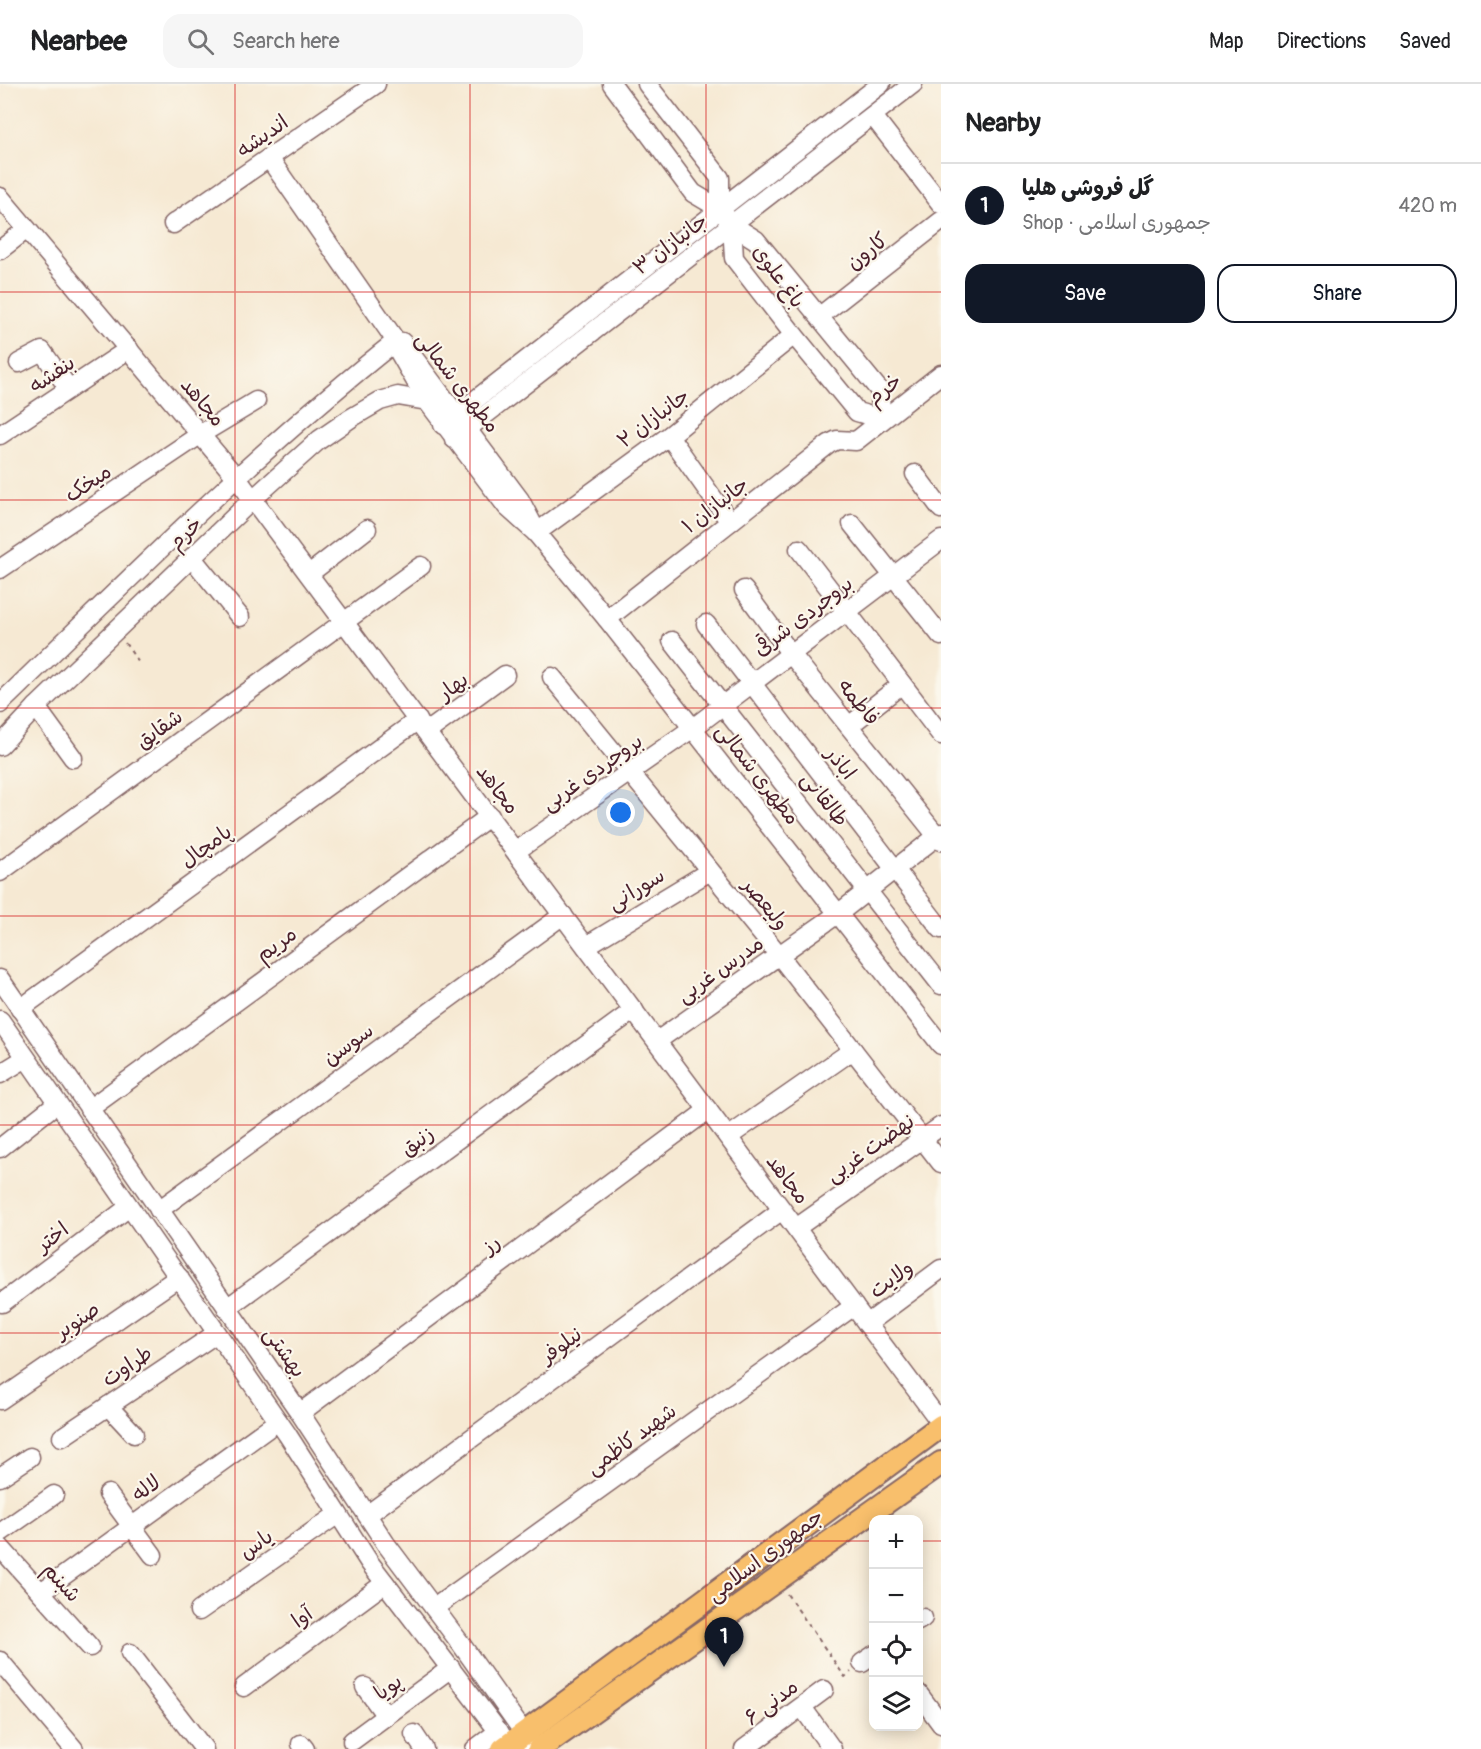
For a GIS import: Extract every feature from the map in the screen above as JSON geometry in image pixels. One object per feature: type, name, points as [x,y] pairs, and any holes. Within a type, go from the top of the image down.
[{"type":"main road","name":"جمهوری اسلامی","points":[[517,1744],[569,1700],[941,1425]]},
{"type":"main road","name":"جمهوری اسلامی","points":[[517,1744],[580,1720],[941,1463]]},
{"type":"main road","points":[[844,1496],[861,1521]]},
{"type":"main road","points":[[569,1700],[569,1713],[580,1720]]},
{"type":"street","name":"اندیشه","points":[[173,224],[376,84]]},
{"type":"street","points":[[612,84],[693,193],[720,209],[732,225]]},
{"type":"street","points":[[647,84],[720,178],[720,209]]},
{"type":"street","name":"جانبازان ۳","points":[[455,426],[513,381],[720,209],[881,84]]},
{"type":"street","name":"جانبازان ۳","points":[[513,381],[732,225],[913,84]]},
{"type":"street","points":[[873,116],[941,204]]},
{"type":"street","points":[[269,158],[396,340]]},
{"type":"street","name":"مجاهد","points":[[0,197],[201,434],[253,499],[941,1425]]},
{"type":"street","name":"کارون","points":[[820,316],[941,221]]},
{"type":"street","name":"باغ علوی","points":[[732,225],[756,240],[880,391],[881,419],[857,412],[734,258],[732,225]]},
{"type":"street","points":[[0,250],[27,229]]},
{"type":"street","name":"جانبازان ۲","points":[[537,533],[669,436],[794,335]]},
{"type":"street","name":"مطهری شمالی","points":[[455,426],[402,342],[396,340],[396,347],[427,401],[455,426],[520,500],[537,533],[941,1045]]},
{"type":"street","name":"خرم","points":[[0,704],[236,477],[329,394],[396,340]]},
{"type":"street","name":"بنفشه","points":[[0,435],[129,349]]},
{"type":"street","points":[[19,363],[42,351],[69,389]]},
{"type":"street","name":"خرم","points":[[856,441],[881,419],[941,374]]},
{"type":"street","name":"خرم","points":[[0,746],[36,707],[116,630],[253,499],[320,440],[380,401],[398,396],[427,401]]},
{"type":"street","name":"میخک","points":[[0,569],[201,434],[256,401]]},
{"type":"street","points":[[669,436],[730,522]]},
{"type":"street","name":"جانبازان ۱","points":[[607,619],[829,444],[837,440],[856,441]]},
{"type":"street","points":[[915,474],[941,508]]},
{"type":"street","points":[[852,524],[941,636]]},
{"type":"street","points":[[309,574],[367,529]]},
{"type":"street","name":"بروجردی شرقی","points":[[693,728],[941,540]]},
{"type":"street","points":[[799,549],[941,735]]},
{"type":"street","points":[[192,558],[240,617]]},
{"type":"street","name":"شقایق","points":[[0,872],[421,566]]},
{"type":"street","name":"فاطمه","points":[[744,590],[791,654],[940,837]]},
{"type":"street","name":"اباذر","points":[[706,624],[941,929]]},
{"type":"street","name":"طالقانی","points":[[672,641],[941,985]]},
{"type":"street","name":"بهار","points":[[423,726],[505,675]]},
{"type":"street","name":"ولیعصر","points":[[552,677],[779,955],[941,1163]]},
{"type":"street","points":[[849,726],[902,684]]},
{"type":"street","points":[[36,707],[73,758]]},
{"type":"street","name":"پامچال","points":[[20,1009],[423,726]]},
{"type":"street","name":"بروجردی غربی","points":[[516,851],[693,728]]},
{"type":"street","name":"مریم","points":[[89,1109],[490,816]]},
{"type":"street","name":"مدرس غربی","points":[[657,1041],[940,837]]},
{"type":"street","name":"سورانی","points":[[586,946],[710,871]]},
{"type":"street","name":"سوسن","points":[[159,1210],[563,915]]},
{"type":"street","name":"بهشتی","points":[[0,979],[300,1413],[367,1515],[482,1673],[517,1744]]},
{"type":"street","name":"زنبق","points":[[227,1308],[634,1010]]},
{"type":"street","points":[[0,1020],[278,1421],[386,1583],[463,1684],[517,1744]]},
{"type":"street","points":[[728,1137],[853,1050]]},
{"type":"street","points":[[0,1074],[26,1058]]},
{"type":"street","points":[[0,1148],[57,1103]]},
{"type":"street","name":"رز","points":[[300,1413],[708,1110]]},
{"type":"street","name":"نهضت غربی","points":[[796,1228],[941,1126]]},
{"type":"street","name":"اختر","points":[[2,1303],[129,1207]]},
{"type":"street","name":"نیلوفر","points":[[367,1515],[782,1210]]},
{"type":"street","name":"ولایت","points":[[867,1324],[941,1269]]},
{"type":"street","name":"صنوبر","points":[[0,1400],[179,1278]]},
{"type":"street","name":"شهید کاظمی","points":[[434,1608],[854,1306]]},
{"type":"street","name":"طراوت","points":[[62,1437],[217,1333]]},
{"type":"street","points":[[108,1406],[134,1434]]},
{"type":"street","name":"لاله","points":[[41,1592],[278,1421]]},
{"type":"street","points":[[0,1477],[30,1457]]},
{"type":"street","points":[[108,1494],[153,1555]]},
{"type":"street","points":[[0,1533],[54,1495]]},
{"type":"street","name":"یاس","points":[[199,1611],[338,1514]]},
{"type":"street","name":"شبنم","points":[[0,1547],[90,1647]]},
{"type":"street","name":"آوا","points":[[244,1686],[386,1583]]},
{"type":"street","points":[[130,1653],[204,1749]]},
{"type":"street","points":[[0,1660],[74,1749]]},
{"type":"street","name":"پویا","points":[[352,1741],[451,1668]]},
{"type":"street","points":[[463,1684],[475,1682],[482,1673]]},
{"type":"street","points":[[364,1687],[386,1716]]},
{"type":"street","name":"مدنی ۶","points":[[744,1749],[824,1690]]},
{"type":"street","points":[[923,1700],[941,1725]]},
{"type":"street","points":[[802,1707],[832,1749]]},
{"type":"street","points":[[475,1749],[517,1744]]},
{"type":"path","points":[[116,630],[139,663]]},
{"type":"path","points":[[778,1581],[845,1677],[868,1659]]},
{"type":"place","name":"گل فروشی هلیا","points":[[724,1667]]}]
